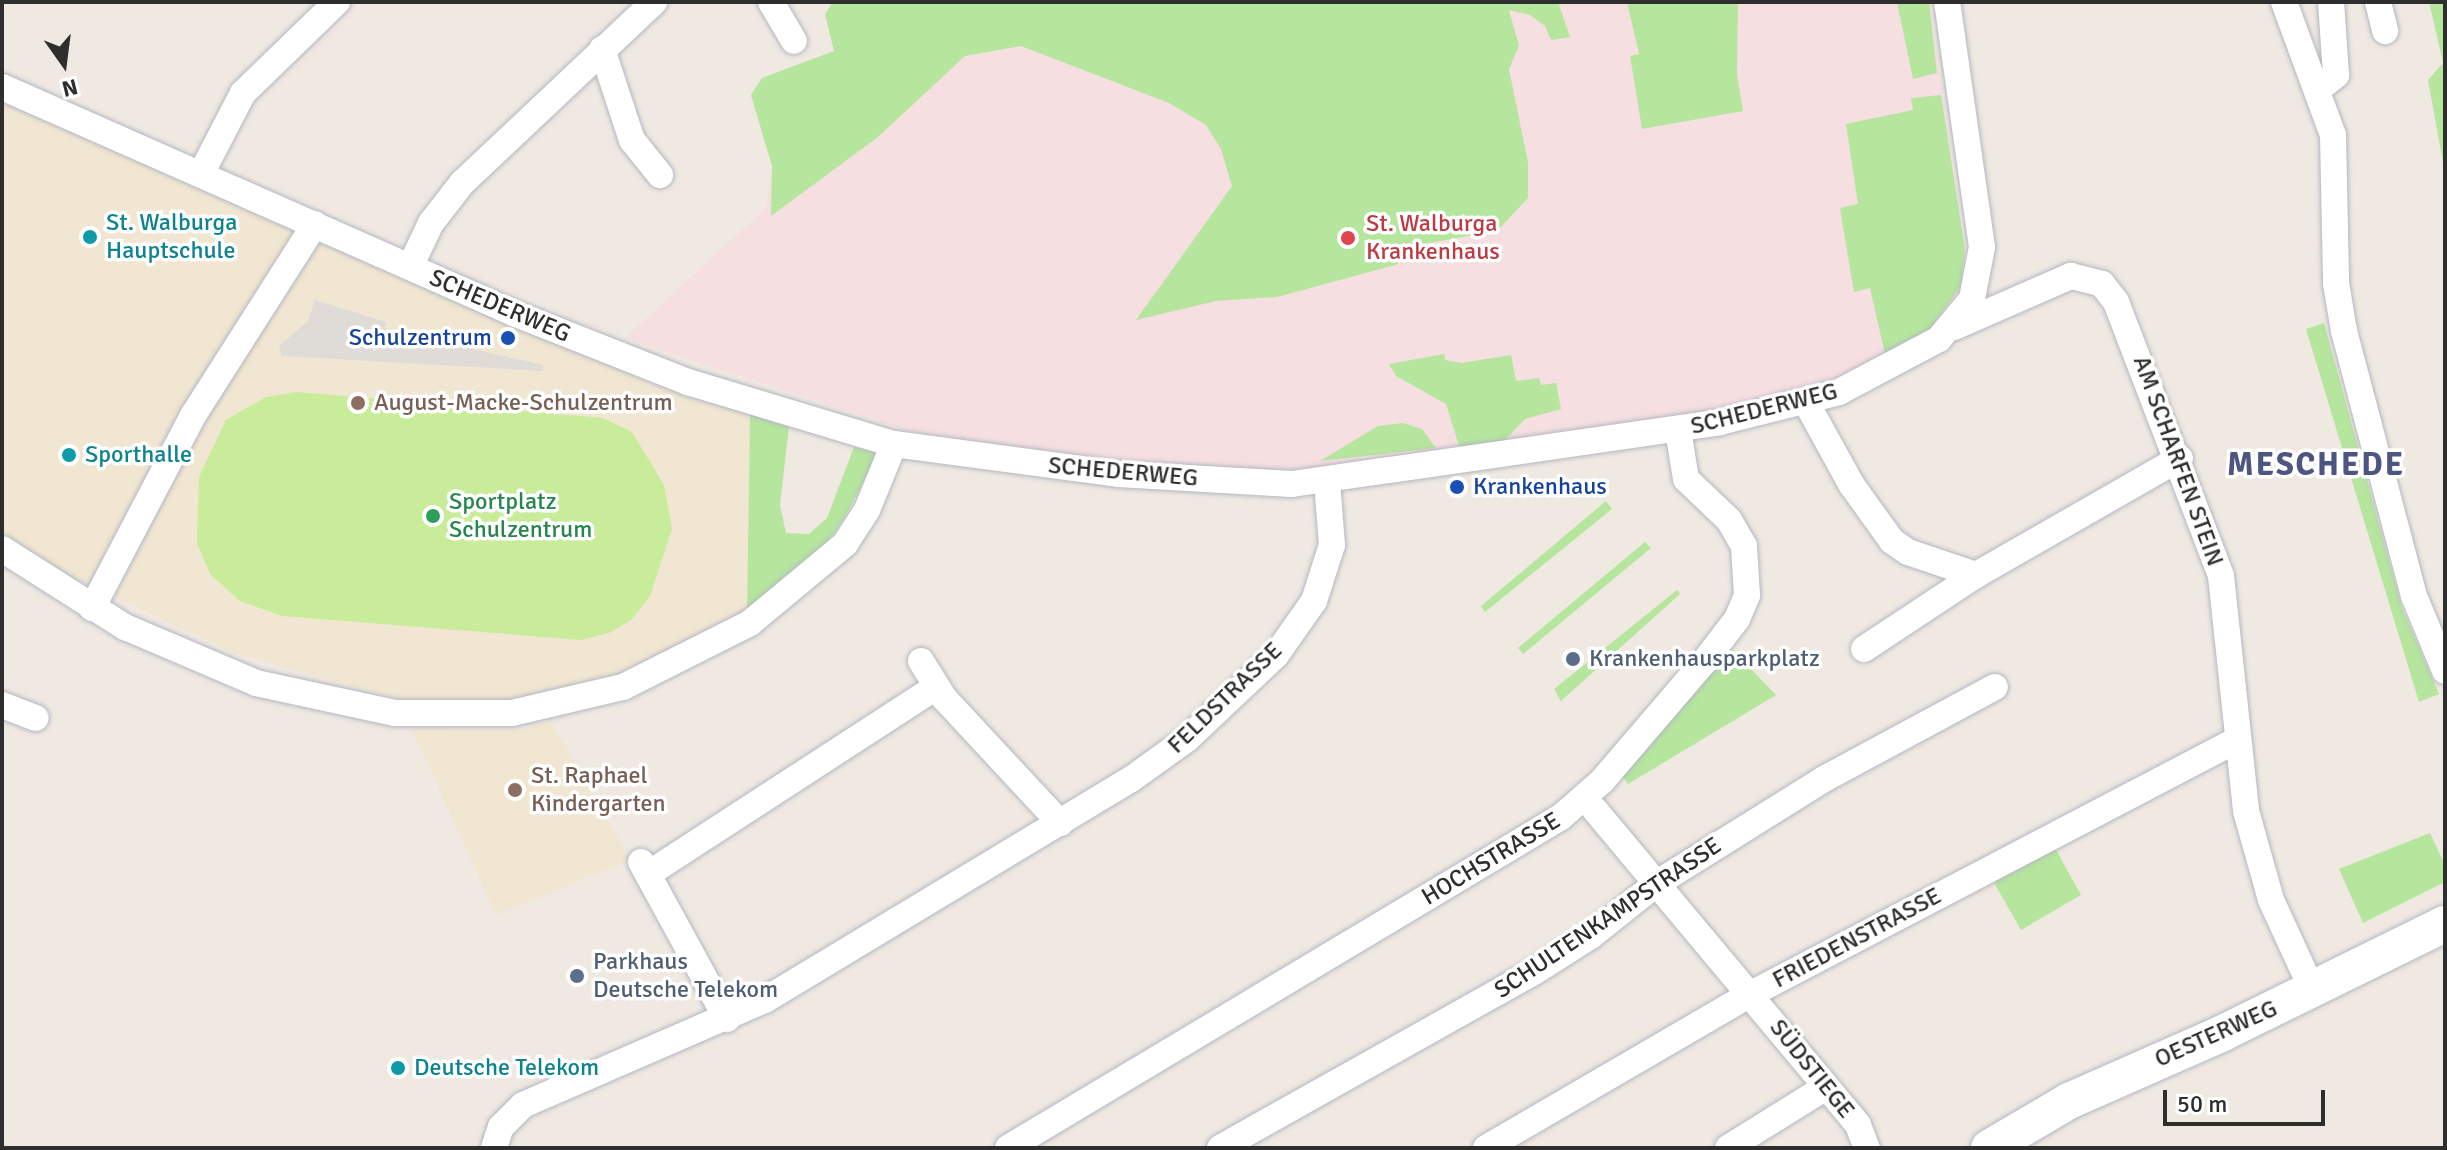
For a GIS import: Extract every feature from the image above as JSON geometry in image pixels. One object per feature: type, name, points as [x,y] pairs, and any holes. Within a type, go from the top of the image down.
[{"type":"main road","name":"OESTERWEG","points":[[1989,1148],[2069,1101],[2445,924]]},
{"type":"street","points":[[201,174],[243,93],[337,2]]},
{"type":"street","points":[[410,267],[431,223],[462,183],[654,2]]},
{"type":"street","points":[[771,2],[794,41]]},
{"type":"street","name":"SCHEDERWEG","points":[[2,87],[410,267],[675,378],[894,444],[1118,474],[1268,484],[1327,481],[1678,430],[1806,402],[1876,377],[1951,329],[1975,291],[1982,247],[1947,2]]},
{"type":"street","points":[[2320,88],[2336,75],[2331,2]]},
{"type":"street","points":[[2378,2],[2385,31]]},
{"type":"street","points":[[2291,8],[2320,88],[2333,135],[2338,188],[2339,310],[2414,596],[2445,671]]},
{"type":"street","points":[[602,49],[632,140],[660,175]]},
{"type":"street","points":[[92,608],[186,427],[315,224]]},
{"type":"street","name":"AM SCHARFEN STEIN","points":[[1951,329],[2046,284],[2071,276],[2102,284],[2125,318],[2180,458],[2221,576],[2235,741],[2257,857],[2312,989]]},
{"type":"street","points":[[1806,402],[1851,484],[1892,541],[1908,552],[1976,575]]},
{"type":"street","name":"HOCHSTRASSE","points":[[1008,1148],[1561,817],[1602,781],[1704,662],[1737,619],[1747,595],[1749,570],[1740,537],[1686,479],[1678,430]]},
{"type":"street","points":[[2,549],[92,608],[224,672],[330,703],[395,713],[472,716],[554,706],[668,668],[750,623],[791,594],[858,527],[894,444]]},
{"type":"street","points":[[1864,649],[1976,575],[2180,458]]},
{"type":"street","name":"FELDSTRASSE","points":[[494,1148],[501,1127],[523,1105],[727,1019],[1060,823],[1187,739],[1276,655],[1314,601],[1329,562],[1327,481]]},
{"type":"street","points":[[921,661],[936,687],[1060,823]]},
{"type":"street","points":[[727,1019],[644,868],[936,687]]},
{"type":"street","name":"SCHULTENKAMPSTRASSE","points":[[1220,1148],[1534,972],[1656,884],[1824,779],[1995,687]]},
{"type":"street","points":[[2,705],[36,718]]},
{"type":"street","name":"FRIEDENSTRASSE","points":[[1486,1148],[1751,994],[2235,741]]},
{"type":"street","name":"SÜDSTIEGE","points":[[1595,810],[1863,1132],[1867,1148]]},
{"type":"street","points":[[1728,1148],[1826,1087]]},
{"type":"shaded area","name":"St. Walburga Krankenhaus","points":[[833,2],[1929,2],[1965,250],[1961,286],[1951,302],[1887,363],[1804,391],[1704,412],[1505,440],[1425,456],[1316,469],[1189,468],[915,433],[625,338],[766,208],[772,166],[751,95],[762,78],[834,51],[825,14]]},
{"type":"shaded area","name":"August-Macke-Schulzentrum","points":[[2,100],[496,318],[676,392],[750,414],[747,614],[652,665],[554,696],[477,704],[395,698],[232,652],[45,564],[19,546],[2,529]]},
{"type":"shaded area","points":[[315,300],[386,322],[385,329],[543,365],[543,371],[282,356],[279,346],[308,321]]},
{"type":"shaded area","name":"St. Raphael Kindergarten","points":[[550,721],[631,860],[496,915],[412,729],[522,730]]},
{"type":"green space","points":[[833,2],[1558,2],[1570,37],[1551,40],[1545,26],[1530,15],[1509,10],[1519,46],[1509,69],[1528,163],[1528,198],[1497,231],[1429,243],[1395,265],[1277,297],[1216,301],[1136,320],[1232,186],[1221,149],[1206,125],[1169,103],[1021,46],[965,56],[878,137],[771,216],[772,166],[751,95],[762,78],[834,51],[825,14]]},
{"type":"green space","points":[[1627,2],[1738,2],[1737,75],[1743,111],[1642,129],[1630,56],[1639,54]]},
{"type":"green space","points":[[1897,2],[1929,2],[1937,73],[1913,79]]},
{"type":"green space","points":[[2429,2],[2445,2],[2445,174],[2428,80],[2443,63]]},
{"type":"green space","points":[[1941,95],[1965,250],[1961,286],[1926,334],[1887,363],[1870,288],[1854,292],[1840,208],[1858,204],[1846,124],[1913,110],[1911,98]]},
{"type":"green space","points":[[2324,323],[2402,608],[2439,694],[2419,702],[2306,329]]},
{"type":"green space","points":[[1444,354],[1445,360],[1462,363],[1511,355],[1516,381],[1539,378],[1541,385],[1556,383],[1561,409],[1525,419],[1505,440],[1460,449],[1446,404],[1396,376],[1389,364]]},
{"type":"green space","name":"Sportplatz Schulzentrum","points":[[296,392],[603,418],[632,432],[664,485],[672,529],[650,596],[631,620],[609,633],[581,640],[282,616],[240,601],[210,574],[197,543],[199,477],[226,420],[266,397]]},
{"type":"green space","points":[[750,414],[789,427],[780,505],[786,533],[809,534],[827,518],[854,447],[879,453],[842,522],[815,558],[747,614]]},
{"type":"green space","points":[[1403,423],[1422,429],[1436,448],[1320,461],[1378,426]]},
{"type":"green space","points":[[1606,501],[1612,509],[1485,612],[1481,606]]},
{"type":"green space","points":[[1645,542],[1651,548],[1523,654],[1518,648]]},
{"type":"green space","points":[[1677,590],[1680,594],[1561,701],[1554,689]]},
{"type":"green space","points":[[1728,645],[1776,695],[1628,784],[1618,770]]},
{"type":"green space","points":[[2430,833],[2445,865],[2445,882],[2363,923],[2339,869]]},
{"type":"green space","points":[[2055,848],[2081,895],[2021,930],[1993,881]]},
{"type":"place","name":"St. Walburga Hauptschule","points":[[90,237]]},
{"type":"place","name":"St. Walburga Krankenhaus","points":[[1348,238]]},
{"type":"place","name":"Schulzentrum","points":[[508,338]]},
{"type":"place","name":"August-Macke-Schulzentrum","points":[[358,403]]},
{"type":"place","name":"Sporthalle","points":[[69,455]]},
{"type":"place","name":"Krankenhaus","points":[[1457,487]]},
{"type":"place","name":"Sportplatz Schulzentrum","points":[[433,516]]},
{"type":"place","name":"Krankenhausparkplatz","points":[[1573,659]]},
{"type":"place","name":"St. Raphael Kindergarten","points":[[515,790]]},
{"type":"place","name":"Parkhaus Deutsche Telekom","points":[[577,976]]},
{"type":"place","name":"Deutsche Telekom","points":[[398,1068]]},
{"type":"district","name":"MESCHEDE","points":[[2316,465]]}]
